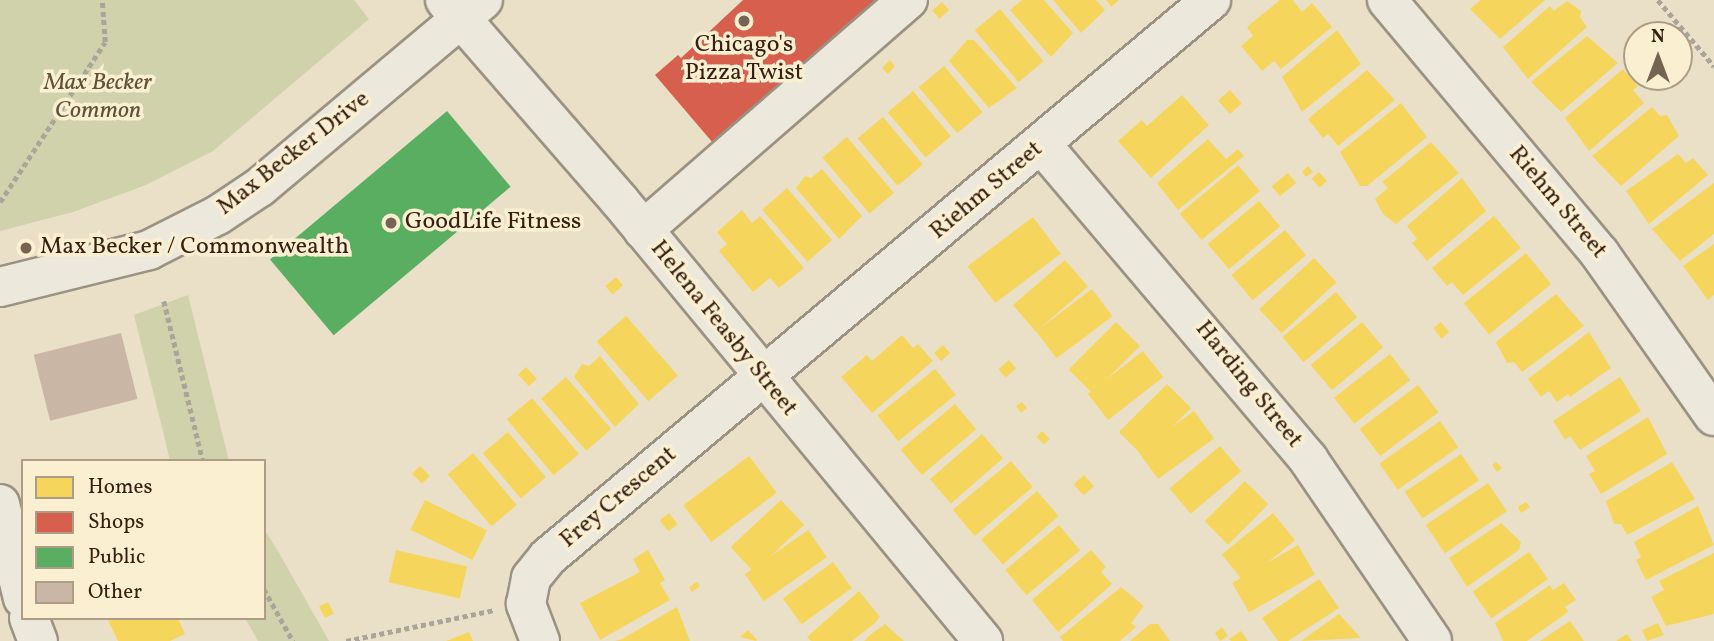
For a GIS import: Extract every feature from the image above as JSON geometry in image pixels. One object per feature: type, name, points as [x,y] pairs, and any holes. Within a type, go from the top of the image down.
[{"type":"street","points":[[643,230],[908,0]]},
{"type":"street","name":"Riehm Street","points":[[761,378],[1042,145],[1211,0]]},
{"type":"street","name":"Riehm Street","points":[[1387,0],[1600,254],[1714,416]]},
{"type":"street","name":"Helena Feasby Street","points":[[463,7],[761,378],[983,641]]},
{"type":"street","name":"Max Becker Drive","points":[[0,287],[149,250],[218,215],[260,187],[463,7]]},
{"type":"street","name":"Harding Street","points":[[1042,145],[1308,459],[1432,641]]},
{"type":"street","name":"Frey Crescent","points":[[526,604],[531,578],[548,557],[761,378]]},
{"type":"street","points":[[0,505],[21,596]]},
{"type":"street","points":[[526,604],[540,641]]},
{"type":"path","points":[[0,202],[105,42],[102,0]]},
{"type":"path","points":[[1658,0],[1714,66]]},
{"type":"path","points":[[164,301],[203,459]]},
{"type":"path","points":[[266,593],[293,641]]},
{"type":"path","points":[[346,641],[526,604]]},
{"type":"green space","name":"Max Becker Common","points":[[0,0],[354,0],[369,19],[213,151],[146,185],[73,212],[0,231]]},
{"type":"green space","points":[[188,295],[229,459],[170,459],[134,315]]},
{"type":"green space","points":[[266,532],[329,641],[258,641],[246,620],[266,620]]},
{"type":"building: Homes","points":[[1022,0],[1044,0],[1073,33],[1051,57],[1010,10]]},
{"type":"building: Homes","points":[[1053,0],[1096,0],[1105,10],[1081,33]]},
{"type":"building: Homes","points":[[1106,0],[1119,0],[1111,7]]},
{"type":"building: Homes","points":[[1280,0],[1293,0],[1302,12],[1312,3],[1332,27],[1281,69],[1274,61],[1262,71],[1241,46],[1253,36],[1247,27]]},
{"type":"building: Homes","points":[[1481,0],[1545,0],[1500,39],[1470,9]]},
{"type":"building: Homes","points":[[1567,1],[1581,11],[1580,17],[1587,27],[1528,79],[1503,47],[1550,6],[1554,11]]},
{"type":"building: Homes","points":[[942,2],[949,10],[939,19],[932,11]]},
{"type":"building: Homes","points":[[1000,9],[1044,61],[1018,82],[975,30]]},
{"type":"building: Homes","points":[[1337,30],[1361,64],[1302,112],[1282,77]]},
{"type":"building: Homes","points":[[1587,36],[1618,63],[1561,112],[1531,82]]},
{"type":"building: Homes","points":[[967,40],[974,40],[1017,88],[989,108],[949,61]]},
{"type":"building: Homes","points":[[890,60],[895,66],[888,74],[882,68]]},
{"type":"building: Homes","points":[[944,66],[983,112],[957,133],[919,87]]},
{"type":"building: Homes","points":[[1623,69],[1623,91],[1634,91],[1644,103],[1589,151],[1565,118]]},
{"type":"building: Homes","points":[[1367,70],[1395,100],[1338,146],[1328,134],[1323,138],[1308,119]]},
{"type":"building: Homes","points":[[1230,90],[1242,104],[1230,114],[1218,100]]},
{"type":"building: Homes","points":[[913,91],[951,136],[926,157],[888,112]]},
{"type":"building: Homes","points":[[1182,95],[1209,125],[1151,178],[1118,141],[1142,120],[1147,126]]},
{"type":"building: Homes","points":[[1401,103],[1427,137],[1367,186],[1360,186],[1340,152]]},
{"type":"building: Homes","points":[[1652,107],[1660,116],[1667,115],[1679,136],[1621,186],[1592,156]]},
{"type":"building: Homes","points":[[883,117],[923,164],[898,186],[858,138]]},
{"type":"building: Homes","points":[[847,137],[894,193],[869,213],[822,158]]},
{"type":"building: Homes","points":[[1208,139],[1226,159],[1238,149],[1244,156],[1178,210],[1157,183]]},
{"type":"building: Homes","points":[[1431,142],[1459,173],[1396,224],[1383,214],[1375,199],[1388,188],[1382,182]]},
{"type":"building: Homes","points":[[1678,154],[1686,163],[1693,158],[1708,175],[1649,224],[1626,191]]},
{"type":"building: Homes","points":[[1238,165],[1260,191],[1202,240],[1180,214]]},
{"type":"building: Homes","points":[[1308,166],[1313,172],[1306,177],[1302,172]]},
{"type":"building: Homes","points":[[822,169],[862,216],[839,239],[796,188],[805,176],[811,178]]},
{"type":"building: Homes","points":[[1319,172],[1327,181],[1320,188],[1312,179]]},
{"type":"building: Homes","points":[[1288,173],[1296,183],[1280,196],[1272,186]]},
{"type":"building: Homes","points":[[1462,178],[1486,211],[1427,261],[1412,243],[1417,239],[1407,226]]},
{"type":"building: Homes","points":[[1714,183],[1714,234],[1680,261],[1652,229]]},
{"type":"building: Homes","points":[[787,188],[832,240],[807,262],[762,210]]},
{"type":"building: Homes","points":[[1259,201],[1280,226],[1229,269],[1208,244]]},
{"type":"building: Homes","points":[[742,210],[752,223],[760,216],[804,268],[779,288],[770,278],[753,292],[719,251],[727,244],[717,232]]},
{"type":"building: Homes","points":[[1494,216],[1521,248],[1463,295],[1452,282],[1447,286],[1432,268]]},
{"type":"building: Homes","points":[[1033,217],[1061,254],[995,303],[968,266]]},
{"type":"building: Homes","points":[[1285,230],[1306,255],[1253,300],[1231,275]]},
{"type":"building: Homes","points":[[1714,244],[1714,295],[1708,300],[1683,266]]},
{"type":"building: Homes","points":[[1526,253],[1551,284],[1489,334],[1464,303]]},
{"type":"building: Homes","points":[[1314,258],[1337,282],[1282,333],[1259,309]]},
{"type":"building: Homes","points":[[1065,260],[1088,286],[1036,332],[1013,305]]},
{"type":"building: Homes","points":[[616,277],[623,285],[613,294],[605,286]]},
{"type":"building: Homes","points":[[1092,289],[1112,316],[1057,358],[1036,331]]},
{"type":"building: Homes","points":[[1336,292],[1357,317],[1304,362],[1282,337]]},
{"type":"building: Homes","points":[[1556,294],[1584,326],[1522,372],[1514,362],[1507,363],[1496,342]]},
{"type":"building: Homes","points":[[626,316],[678,376],[648,401],[597,342]]},
{"type":"building: Homes","points":[[1116,322],[1140,346],[1093,393],[1069,369]]},
{"type":"building: Homes","points":[[1362,322],[1383,347],[1332,390],[1311,365]]},
{"type":"building: Homes","points":[[1441,322],[1449,332],[1441,338],[1433,328]]},
{"type":"building: Homes","points":[[1589,332],[1611,368],[1570,397],[1568,394],[1557,402],[1549,391],[1541,397],[1528,379]]},
{"type":"building: Homes","points":[[902,335],[913,348],[918,344],[933,361],[872,413],[841,377],[867,355],[872,361]]},
{"type":"building: Homes","points":[[943,345],[950,353],[941,361],[934,353]]},
{"type":"building: Homes","points":[[1143,351],[1163,377],[1108,420],[1088,394]]},
{"type":"building: Homes","points":[[1390,354],[1410,380],[1354,424],[1334,398]]},
{"type":"building: Homes","points":[[600,356],[639,404],[615,427],[574,377],[582,364],[589,366]]},
{"type":"building: Homes","points":[[1009,360],[1016,368],[1006,377],[998,369]]},
{"type":"building: Homes","points":[[526,367],[537,379],[529,386],[518,375]]},
{"type":"building: Homes","points":[[935,369],[956,395],[898,441],[877,416]]},
{"type":"building: Homes","points":[[566,377],[611,429],[586,451],[541,399]]},
{"type":"building: Homes","points":[[1620,377],[1641,411],[1580,450],[1570,436],[1565,440],[1553,421]]},
{"type":"building: Homes","points":[[1167,384],[1191,408],[1143,456],[1119,432]]},
{"type":"building: Homes","points":[[1418,385],[1438,412],[1380,456],[1360,429]]},
{"type":"building: Homes","points":[[532,398],[579,454],[554,475],[507,419]]},
{"type":"building: Homes","points":[[1022,402],[1027,408],[1021,413],[1016,406]]},
{"type":"building: Homes","points":[[955,404],[976,429],[922,475],[901,450]]},
{"type":"building: Homes","points":[[1194,411],[1214,439],[1158,479],[1138,452]]},
{"type":"building: Homes","points":[[1648,417],[1667,454],[1601,494],[1589,474],[1595,471],[1586,456]]},
{"type":"building: Homes","points":[[1440,421],[1458,447],[1398,490],[1379,463]]},
{"type":"building: Homes","points":[[1042,431],[1050,439],[1044,444],[1036,437]]},
{"type":"building: Homes","points":[[508,432],[546,477],[521,498],[483,453]]},
{"type":"building: Homes","points":[[982,434],[1003,458],[951,503],[930,479]]},
{"type":"building: Homes","points":[[1220,446],[1241,471],[1191,514],[1169,488]]},
{"type":"building: Homes","points":[[473,453],[517,505],[491,526],[448,474]]},
{"type":"building: Homes","points":[[1461,454],[1479,481],[1423,519],[1405,492]]},
{"type":"building: Homes","points":[[749,456],[777,493],[711,542],[684,505]]},
{"type":"building: Homes","points":[[1011,461],[1033,487],[975,536],[953,510]]},
{"type":"building: Homes","points":[[1496,462],[1502,468],[1497,472],[1492,465]]},
{"type":"building: Homes","points":[[1672,462],[1695,499],[1627,535],[1621,524],[1614,524],[1606,501]]},
{"type":"building: Homes","points":[[420,466],[430,476],[422,484],[412,474]]},
{"type":"building: Homes","points":[[1084,475],[1094,486],[1084,496],[1074,484]]},
{"type":"building: Homes","points":[[1245,481],[1268,504],[1228,545],[1205,521]]},
{"type":"building: Homes","points":[[1488,483],[1507,511],[1445,553],[1426,525]]},
{"type":"building: Homes","points":[[1037,491],[1059,516],[1003,564],[981,540]]},
{"type":"building: Homes","points":[[425,500],[487,530],[473,560],[411,530]]},
{"type":"building: Homes","points":[[781,500],[804,525],[754,572],[731,547]]},
{"type":"building: Homes","points":[[1526,502],[1530,507],[1521,513],[1518,507]]},
{"type":"building: Homes","points":[[1698,506],[1714,545],[1646,580],[1636,560],[1641,557],[1634,542]]},
{"type":"building: Homes","points":[[669,513],[678,524],[668,531],[660,521]]},
{"type":"building: Homes","points":[[1273,513],[1295,540],[1244,582],[1222,555]]},
{"type":"building: Homes","points":[[1501,523],[1521,542],[1519,550],[1467,587],[1449,558]]},
{"type":"building: Homes","points":[[1059,525],[1080,550],[1027,595],[1005,570]]},
{"type":"building: Homes","points":[[808,530],[827,557],[764,601],[745,574]]},
{"type":"building: Homes","points":[[1298,545],[1315,574],[1249,612],[1232,583]]},
{"type":"building: Homes","points":[[396,550],[467,566],[460,599],[389,582]]},
{"type":"building: Homes","points":[[648,550],[665,580],[660,583],[670,600],[600,640],[580,603],[640,572],[633,559]]},
{"type":"building: Homes","points":[[1091,550],[1106,567],[1101,572],[1112,584],[1058,632],[1032,600]]},
{"type":"building: Homes","points":[[1529,552],[1548,579],[1491,619],[1472,592]]},
{"type":"building: Homes","points":[[1714,553],[1714,614],[1666,626],[1651,597],[1664,590],[1659,581]]},
{"type":"building: Homes","points":[[833,562],[852,588],[802,624],[783,598]]},
{"type":"building: Homes","points":[[1319,579],[1339,608],[1288,641],[1278,641],[1262,618]]},
{"type":"building: Homes","points":[[697,582],[700,586],[692,592],[689,587]]},
{"type":"building: Homes","points":[[1564,583],[1576,600],[1565,607],[1568,612],[1527,641],[1503,641],[1495,623],[1550,585],[1553,590]]},
{"type":"building: Homes","points":[[1121,587],[1144,606],[1131,623],[1136,627],[1120,641],[1063,641],[1060,637]]},
{"type":"building: Homes","points":[[859,591],[880,617],[875,623],[852,641],[811,641],[807,637]]},
{"type":"building: Homes","points":[[328,602],[334,614],[325,618],[319,607]]},
{"type":"building: Homes","points":[[677,607],[690,641],[615,641],[622,639]]},
{"type":"building: Homes","points":[[1339,614],[1361,638],[1301,641]]},
{"type":"building: Homes","points":[[108,620],[179,620],[185,634],[170,641],[118,641]]},
{"type":"building: Homes","points":[[1570,621],[1584,641],[1540,641]]},
{"type":"building: Homes","points":[[1658,623],[1664,635],[1647,641],[1642,630]]},
{"type":"building: Homes","points":[[885,624],[904,641],[864,641],[871,634]]},
{"type":"building: Homes","points":[[1150,624],[1158,624],[1170,641],[1130,641]]},
{"type":"building: Homes","points":[[1222,627],[1228,636],[1220,641],[1215,633]]},
{"type":"building: Homes","points":[[748,630],[757,640],[756,641],[740,637]]},
{"type":"building: Homes","points":[[1241,631],[1248,641],[1229,639]]},
{"type":"building: Homes","points":[[469,632],[473,641],[446,641]]},
{"type":"building: Homes","points":[[1627,634],[1632,641],[1616,641]]},
{"type":"building: Shops","points":[[743,0],[882,0],[713,143],[655,75],[678,55],[681,58]]},
{"type":"building: Public","name":"GoodLife Fitness","points":[[447,111],[511,187],[334,335],[270,259]]},
{"type":"building: Other","points":[[121,333],[137,399],[50,421],[34,355]]},
{"type":"place","name":"Chicago's Pizza Twist","points":[[744,21]]},
{"type":"place","name":"GoodLife Fitness","points":[[391,223]]},
{"type":"place","name":"Max Becker / Commonwealth","points":[[26,248]]}]
